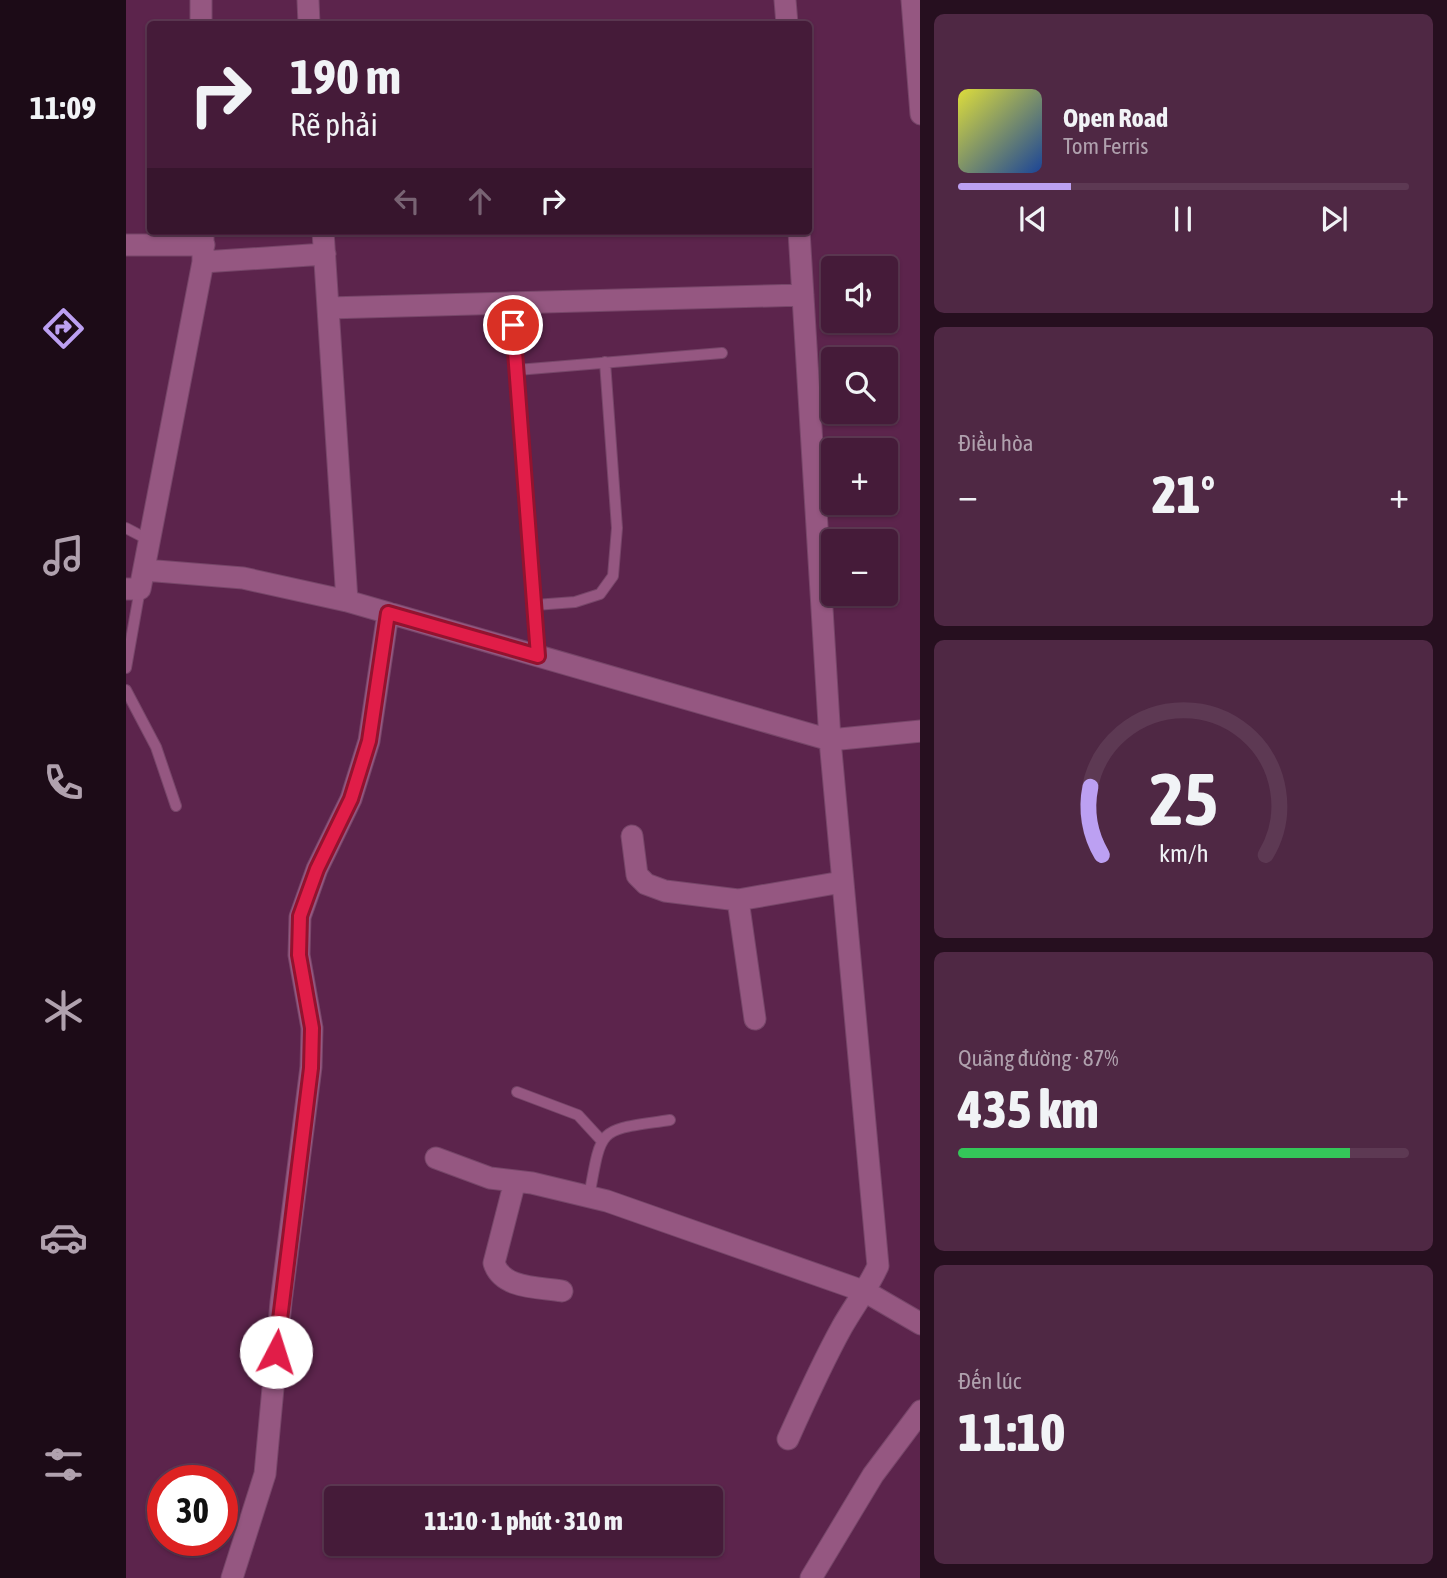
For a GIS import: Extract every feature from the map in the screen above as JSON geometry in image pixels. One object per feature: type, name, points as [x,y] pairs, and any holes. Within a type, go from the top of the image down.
[{"type":"street","points":[[201,0],[201,21]]},
{"type":"street","points":[[308,0],[309,21]]},
{"type":"street","points":[[785,0],[787,21]]},
{"type":"street","points":[[912,0],[920,114]]},
{"type":"street","points":[[323,235],[347,601]]},
{"type":"street","points":[[788,1439],[818,1371],[844,1323],[866,1292],[878,1266],[830,740],[799,235]]},
{"type":"street","points":[[126,245],[203,246],[325,254]]},
{"type":"street","points":[[203,246],[149,540],[136,582],[243,578],[347,601],[830,740],[920,731]]},
{"type":"street","points":[[328,308],[803,295]]},
{"type":"street","points":[[232,1578],[265,1474],[281,1302],[311,1068],[312,1028],[299,955],[300,916],[317,869],[351,799],[369,741],[388,613]]},
{"type":"street","points":[[632,836],[637,875],[646,884],[665,891],[738,900],[842,882]]},
{"type":"street","points":[[738,900],[755,1018]]},
{"type":"street","points":[[436,1158],[490,1178],[589,1197],[866,1292],[920,1324]]},
{"type":"street","points":[[514,1181],[494,1263],[498,1274],[506,1281],[562,1291]]},
{"type":"street","points":[[811,1578],[873,1475],[920,1411]]},
{"type":"lane","points":[[512,303],[538,656]]},
{"type":"lane","points":[[517,370],[722,354]]},
{"type":"lane","points":[[535,606],[575,602],[600,594],[613,576],[617,528],[605,362]]},
{"type":"lane","points":[[126,528],[149,540]]},
{"type":"lane","points":[[126,668],[136,582]]},
{"type":"lane","points":[[126,690],[156,747],[177,806]]},
{"type":"lane","points":[[517,1092],[578,1115],[601,1140]]},
{"type":"lane","points":[[589,1197],[601,1140],[615,1128],[670,1120]]},
{"type":"route","points":[[276,1352],[311,1068],[312,1028],[299,955],[300,916],[317,869],[351,799],[369,741],[388,613],[538,656],[513,325]]}]
